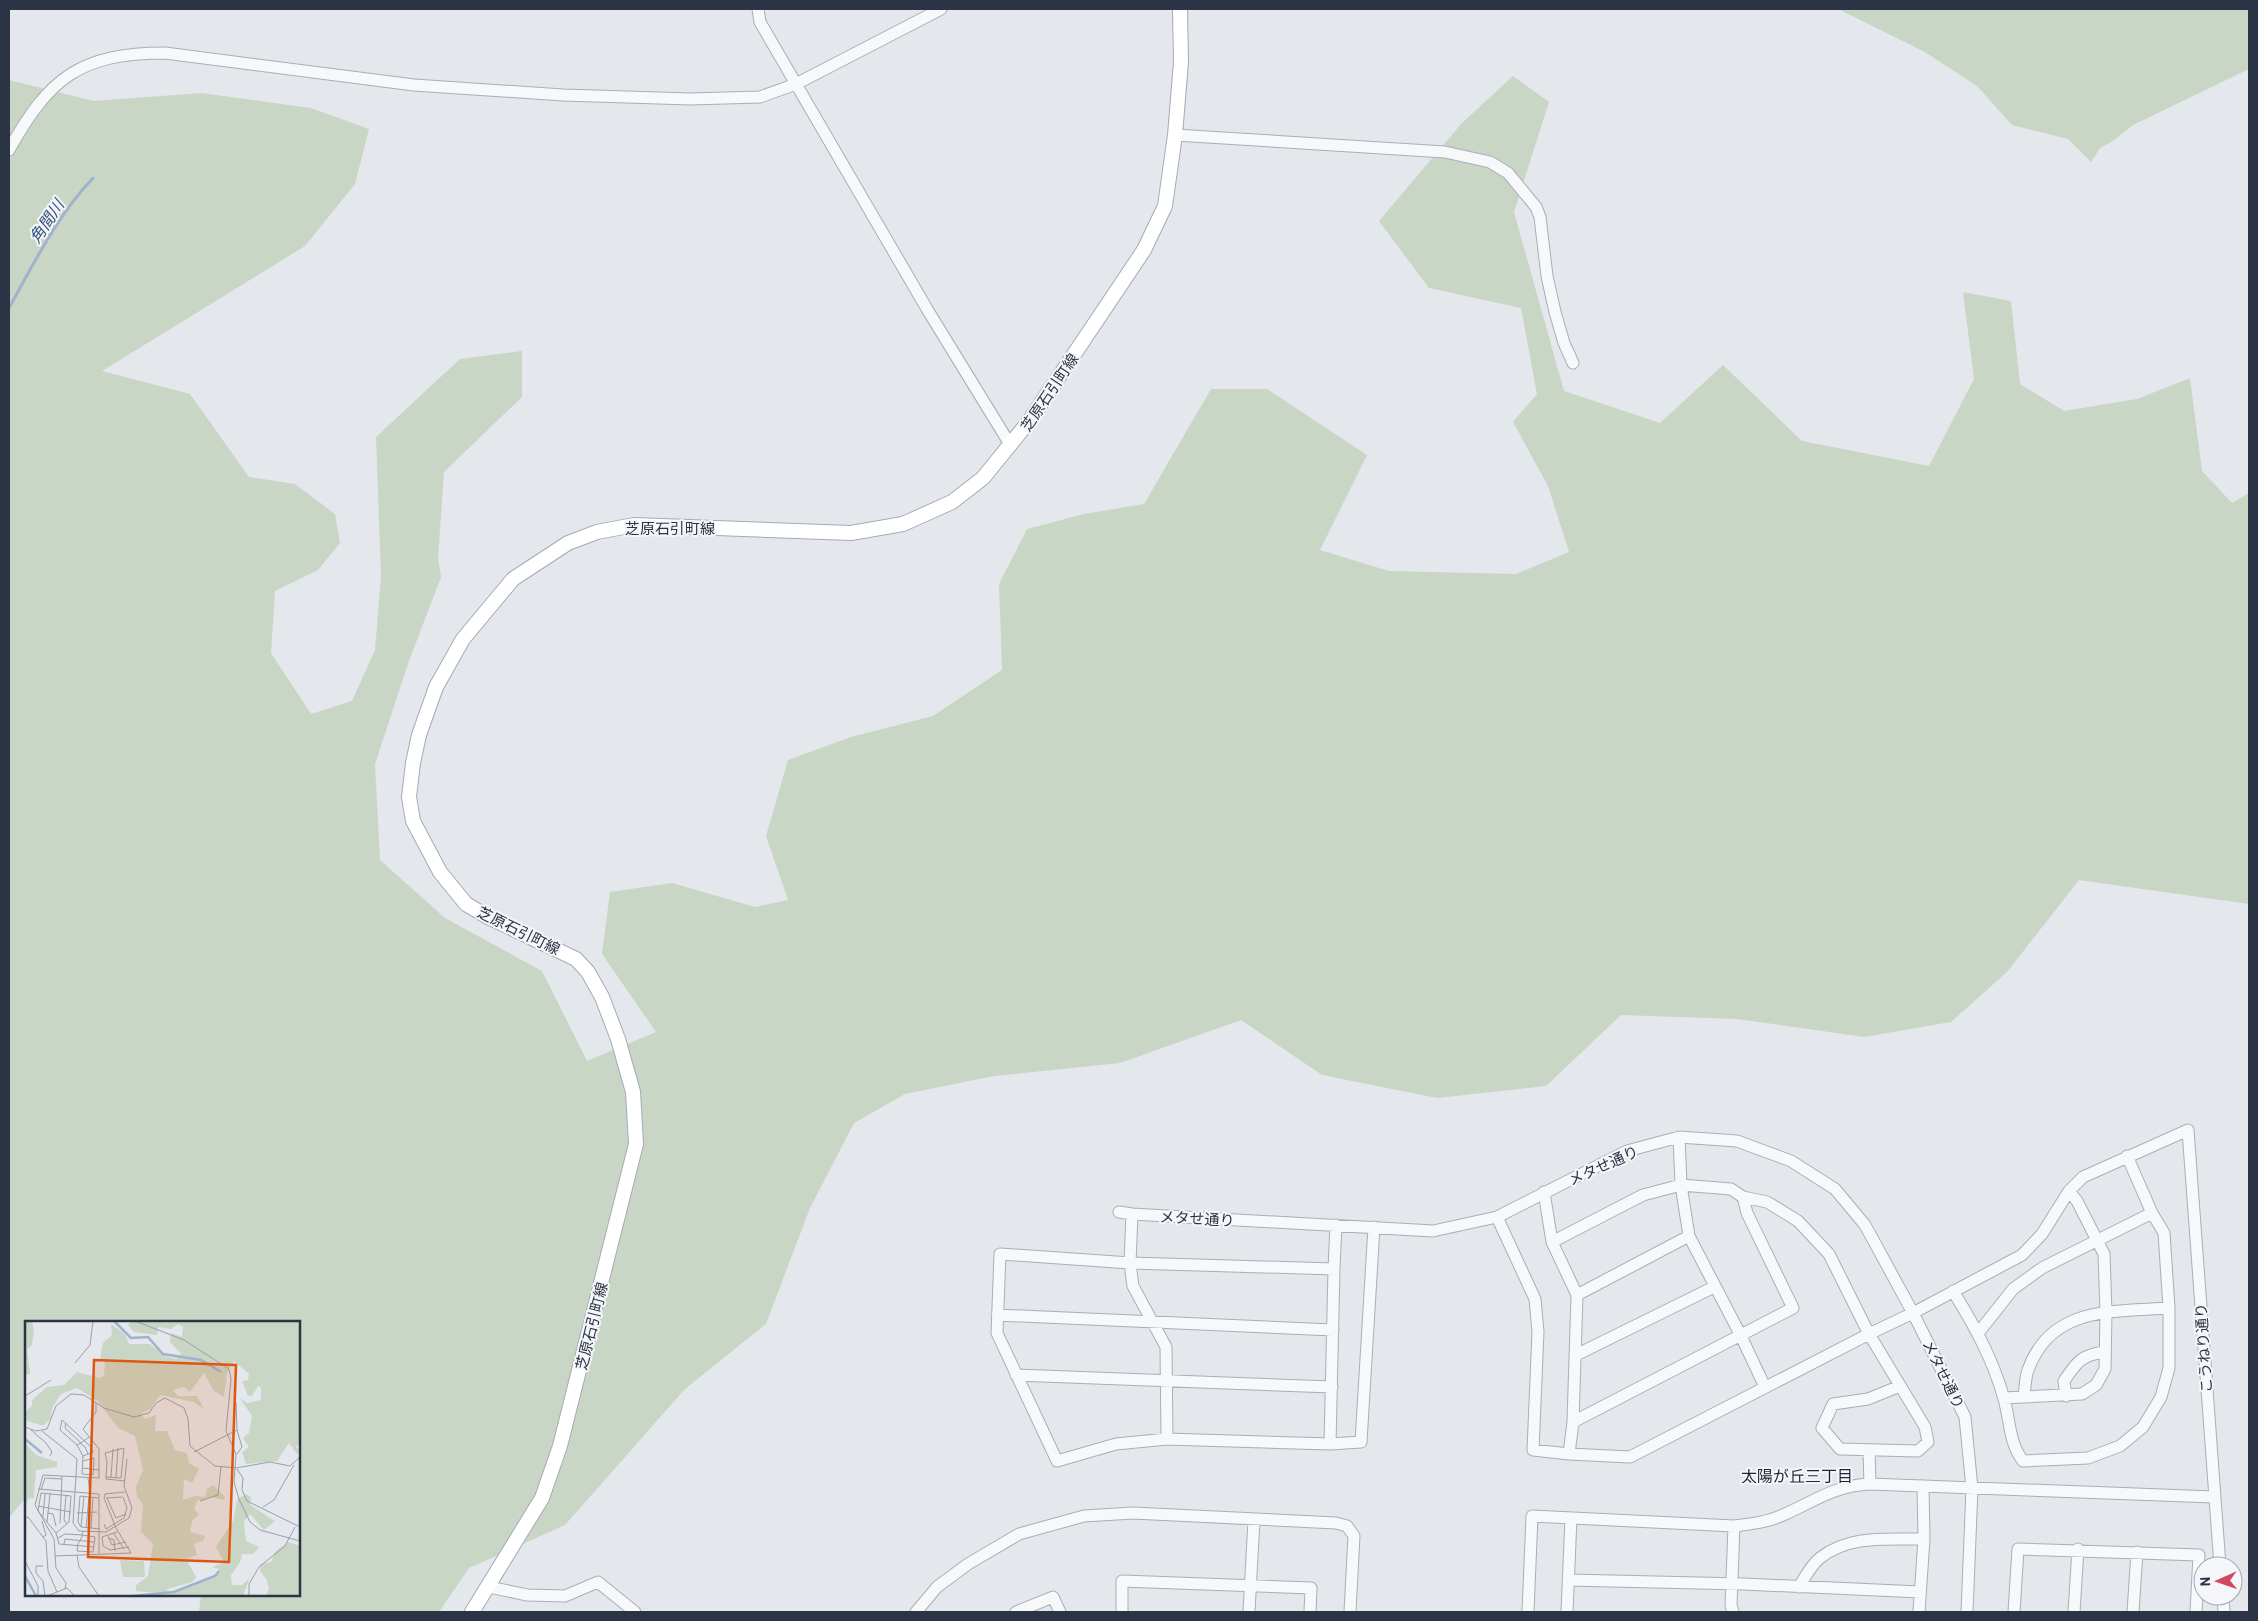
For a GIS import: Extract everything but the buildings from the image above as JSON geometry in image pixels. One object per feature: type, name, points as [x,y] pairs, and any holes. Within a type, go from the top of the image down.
[{"type":"main road","name":"芝原石引町線","points":[[472,1612],[542,1498],[560,1446],[636,1144],[632,1092],[618,1039],[602,997],[588,972],[576,959],[488,917],[466,904],[440,872],[413,821],[409,797],[413,763],[419,734],[436,687],[463,639],[513,579],[568,543],[597,532],[634,525],[851,533],[903,524],[952,502],[983,478],[1011,446],[1144,250],[1165,206],[1175,135],[1180,62],[1180,9]]},
{"type":"street","points":[[758,9],[760,22],[927,309],[1011,446]]},
{"type":"street","points":[[9,150],[36,106],[52,87],[80,67],[134,53],[165,53],[414,85],[563,95],[690,99],[760,97],[796,84],[942,9]]},
{"type":"street","points":[[1175,135],[1445,152],[1490,162],[1508,173],[1536,207],[1540,217],[1547,276],[1555,312],[1564,343],[1573,363]]},
{"type":"street","name":"こうねり通り","points":[[2127,1156],[2188,1130],[2219,1556]]},
{"type":"street","points":[[1679,1137],[1681,1185],[1689,1236],[1765,1387]]},
{"type":"street","name":"メタせ通り","points":[[1119,1212],[1433,1231],[1497,1217],[1628,1151],[1679,1137],[1737,1141],[1791,1161],[1834,1189],[1865,1225],[1914,1313],[1965,1417],[1972,1488],[1967,1612]]},
{"type":"street","points":[[1497,1217],[1534,1299],[1538,1332],[1533,1450],[1630,1457],[1869,1334],[1914,1313],[1953,1291],[2022,1255],[2042,1234],[2069,1191],[2083,1177],[2127,1156],[2152,1213],[2164,1233],[2169,1308],[2169,1368],[2161,1397],[2142,1427],[2120,1446],[2088,1458],[2023,1461],[2015,1450],[2004,1398],[1979,1332],[1953,1291]]},
{"type":"street","points":[[1552,1242],[1643,1195],[1681,1185],[1731,1189],[1743,1197],[1767,1202],[1798,1221],[1829,1254],[1869,1334],[1925,1427],[1928,1442],[1918,1451],[1840,1449],[1822,1428],[1833,1404],[1868,1399],[1900,1386]]},
{"type":"street","points":[[2004,1398],[2082,1394],[2096,1385],[2105,1369],[2104,1254],[2077,1201],[2069,1191]]},
{"type":"street","points":[[1544,1192],[1552,1242],[1577,1295],[1573,1422],[1568,1454]]},
{"type":"street","points":[[1573,1422],[1793,1308],[1747,1212],[1743,1197]]},
{"type":"street","points":[[1979,1332],[2013,1290],[2042,1268],[2152,1213]]},
{"type":"street","points":[[1132,1214],[1130,1263],[1133,1286],[1166,1347],[1167,1439]]},
{"type":"street","points":[[1330,1444],[1336,1224]]},
{"type":"street","points":[[1334,1269],[1130,1263],[1000,1254],[996,1333],[1057,1461],[1116,1444],[1167,1439],[1330,1444],[1361,1442],[1374,1227]]},
{"type":"street","points":[[1577,1295],[1689,1236]]},
{"type":"street","points":[[1576,1355],[1714,1287]]},
{"type":"street","points":[[2024,1397],[2027,1372],[2038,1349],[2054,1330],[2073,1319],[2106,1313],[2169,1308]]},
{"type":"street","points":[[997,1315],[1333,1330]]},
{"type":"street","points":[[2066,1396],[2064,1382],[2076,1364],[2089,1354],[2104,1352]]},
{"type":"street","points":[[1016,1375],[1332,1387]]},
{"type":"street","points":[[1869,1450],[1870,1484]]},
{"type":"street","points":[[1528,1612],[1532,1516],[1734,1526],[1752,1524],[1782,1516],[1829,1492],[1849,1485],[1870,1484],[2214,1497]]},
{"type":"street","points":[[1920,1612],[1924,1539],[1923,1486]]},
{"type":"street","points":[[916,1612],[937,1587],[968,1564],[1018,1534],[1084,1516],[1133,1513],[1336,1523],[1347,1526],[1354,1536],[1350,1612]]},
{"type":"street","points":[[1567,1612],[1572,1518]]},
{"type":"street","points":[[1249,1612],[1254,1520]]},
{"type":"street","points":[[1733,1612],[1731,1605],[1734,1526]]},
{"type":"street","points":[[1800,1586],[1819,1558],[1841,1545],[1859,1540],[1924,1539]]},
{"type":"street","points":[[2014,1612],[2018,1548],[2199,1555],[2196,1612]]},
{"type":"street","points":[[2074,1612],[2078,1549]]},
{"type":"street","points":[[2133,1612],[2137,1552]]},
{"type":"street","points":[[1568,1580],[1732,1583],[1920,1592]]},
{"type":"street","points":[[489,1587],[527,1595],[566,1596],[598,1582],[635,1612]]},
{"type":"street","points":[[1122,1612],[1122,1582],[1311,1588],[1310,1612]]},
{"type":"street","points":[[1016,1612],[1054,1597],[1060,1612]]},
{"type":"green space","points":[[1838,9],[2249,9],[2249,69],[2133,125],[2113,141],[2100,148],[2091,162],[2068,139],[2012,125],[1977,86],[1925,52]]},
{"type":"green space","points":[[1513,76],[1549,102],[1514,212],[1564,391],[1660,423],[1723,365],[1802,441],[1929,466],[1974,379],[1963,292],[2011,301],[2020,384],[2064,411],[2137,399],[2190,378],[2202,471],[2232,503],[2249,493],[2249,904],[2079,880],[2007,972],[1951,1022],[1864,1037],[1737,1019],[1621,1015],[1546,1086],[1437,1098],[1322,1075],[1241,1020],[1120,1063],[994,1076],[905,1094],[854,1123],[810,1208],[766,1324],[685,1389],[565,1525],[469,1568],[439,1612],[199,1612],[201,1596],[300,1596],[300,1321],[25,1321],[25,1498],[9,1518],[9,80],[94,101],[202,93],[311,108],[369,129],[355,184],[305,246],[102,371],[190,394],[249,477],[295,484],[335,514],[340,543],[318,570],[275,591],[271,653],[311,714],[352,701],[375,650],[381,577],[376,437],[460,359],[522,351],[522,397],[444,472],[438,558],[441,577],[409,661],[375,764],[380,860],[445,918],[542,971],[587,1061],[656,1032],[602,954],[610,892],[672,883],[755,907],[788,900],[766,836],[788,760],[851,737],[933,716],[1002,670],[999,584],[1027,529],[1084,514],[1144,504],[1211,389],[1267,389],[1367,455],[1320,550],[1389,571],[1516,574],[1569,552],[1548,486],[1513,422],[1537,394],[1521,308],[1429,288],[1379,221],[1461,124]]},
{"type":"waterway","name":"角間川","points":[[9,308],[57,224],[93,178]]},
{"type":"district","name":"太陽が丘三丁目","points":[[1797,1475]]}]
